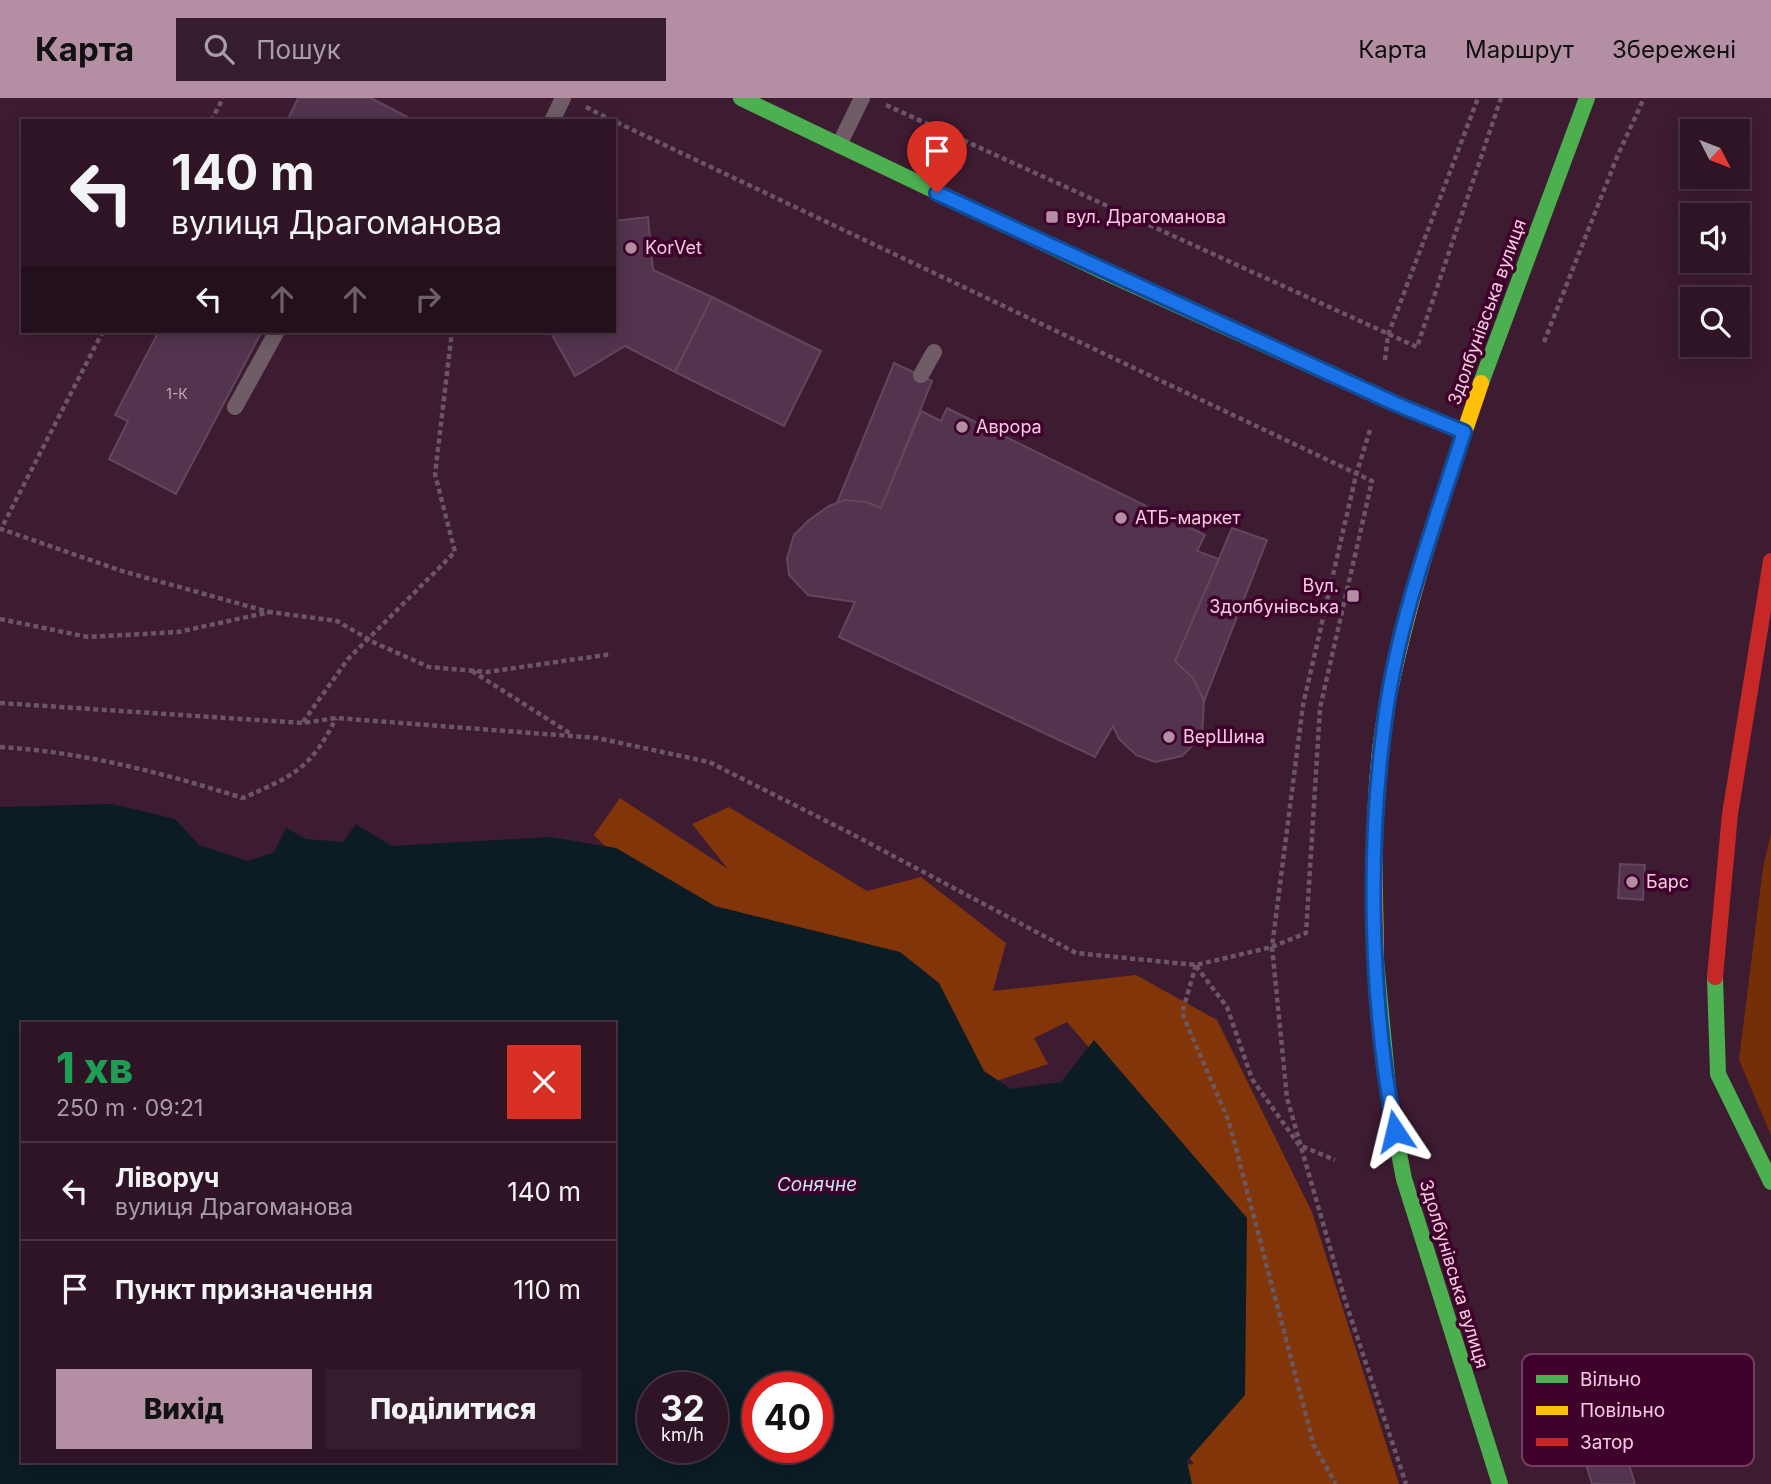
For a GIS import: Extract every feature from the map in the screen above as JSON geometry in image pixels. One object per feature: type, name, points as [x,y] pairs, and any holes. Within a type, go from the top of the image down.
[{"type":"street","points":[[741,98],[961,205],[1396,404],[1464,432]]},
{"type":"street","name":"Здолбунівська вулиця","points":[[1500,1484],[1404,1179],[1390,1107],[1376,961],[1375,812],[1385,717],[1409,611],[1489,359],[1587,98]]},
{"type":"street","points":[[1771,561],[1730,814],[1714,988],[1718,1073],[1771,1182]]},
{"type":"lane","points":[[839,145],[862,98]]},
{"type":"lane","points":[[554,119],[570,101]]},
{"type":"lane","points":[[235,407],[276,333]]},
{"type":"lane","points":[[921,375],[934,352]]},
{"type":"path","points":[[212,119],[223,98]]},
{"type":"path","points":[[884,104],[1417,347],[1501,98]]},
{"type":"path","points":[[1544,342],[1617,157],[1644,98]]},
{"type":"path","points":[[570,101],[610,119]]},
{"type":"path","points":[[0,703],[303,723],[336,718],[597,738],[709,762],[850,833],[1076,953],[1196,965],[1272,947],[1306,933],[1320,708],[1371,481],[616,122]]},
{"type":"path","points":[[102,333],[1,529],[122,571],[270,612],[337,621],[369,640],[429,667],[487,672],[612,654]]},
{"type":"path","points":[[303,723],[348,659],[455,552],[435,474],[452,333]]},
{"type":"path","points":[[0,619],[88,637],[178,632],[270,612]]},
{"type":"path","points":[[471,671],[573,736]]},
{"type":"path","points":[[0,747],[53,750],[151,770],[243,798],[292,777],[310,761],[325,741],[336,718]]},
{"type":"path","points":[[1196,965],[1227,1007],[1252,1079],[1259,1090],[1299,1145],[1335,1160]]},
{"type":"path","points":[[1196,965],[1182,1013],[1229,1122],[1314,1446],[1336,1484]]},
{"type":"shaded area","points":[[620,798],[728,869],[692,824],[729,807],[867,891],[921,877],[1006,943],[993,991],[1136,975],[1217,1020],[1312,1212],[1399,1484],[1166,1484],[1150,1468],[1194,1464],[1170,1431],[1211,1189],[1067,1022],[1034,1038],[1048,1064],[981,1086],[664,906],[594,835]]},
{"type":"shaded area","points":[[1771,833],[1771,1135],[1739,1060],[1763,868]]},
{"type":"water","name":"Сонячне","points":[[112,804],[175,819],[199,845],[248,861],[274,852],[286,828],[306,839],[343,842],[356,824],[392,846],[550,837],[616,848],[715,906],[900,952],[939,983],[984,1071],[1011,1089],[1061,1082],[1094,1040],[1247,1218],[1245,1395],[1187,1461],[1192,1484],[0,1484],[0,807]]},
{"type":"building","points":[[298,98],[371,98],[411,119],[288,119]]},
{"type":"building","points":[[648,217],[653,270],[712,297],[675,372],[625,346],[575,376],[551,333],[616,333],[616,221]]},
{"type":"building","points":[[712,297],[821,351],[784,426],[675,372]]},
{"type":"building","points":[[158,333],[261,333],[176,494],[109,459],[128,421],[115,415]]},
{"type":"building","points":[[894,363],[932,381],[881,508],[866,502],[845,500],[837,503]]},
{"type":"building","points":[[947,408],[1205,535],[1197,551],[1219,559],[1175,661],[1193,678],[1204,701],[1202,736],[1182,756],[1155,762],[1136,755],[1119,739],[1113,726],[1095,757],[839,637],[855,602],[808,595],[789,575],[787,558],[794,535],[829,506],[845,500],[866,502],[881,508],[921,411],[941,421]]},
{"type":"building","points":[[1232,528],[1267,540],[1204,701],[1193,678],[1175,661]]},
{"type":"building","name":"Барс","points":[[1620,864],[1645,865],[1643,900],[1618,898]]},
{"type":"building","points":[[1587,1466],[1630,1466],[1635,1484],[1592,1484]]},
{"type":"traffic: fast","points":[[741,98],[1100,270],[1351,384]]},
{"type":"traffic: fast","points":[[1481,383],[1587,98]]},
{"type":"traffic: fast","points":[[1376,960],[1390,1107],[1404,1179],[1500,1484]]},
{"type":"traffic: fast","points":[[1715,977],[1718,1074],[1771,1182]]},
{"type":"traffic: slow","points":[[1376,960],[1376,807],[1385,716],[1415,589],[1481,383]]},
{"type":"traffic: jam","points":[[1351,384],[1464,432]]},
{"type":"traffic: jam","points":[[1715,977],[1730,814],[1771,561]]},
{"type":"place","name":"вул. Драгоманова","points":[[1052,217]]},
{"type":"place","name":"KorVet","points":[[631,248]]},
{"type":"place","name":"Аврора","points":[[962,427]]},
{"type":"place","name":"АТБ-маркет","points":[[1121,518]]},
{"type":"place","name":"Вул. Здолбунівська","points":[[1353,596]]},
{"type":"place","name":"ВерШина","points":[[1169,737]]},
{"type":"place","name":"Барс","points":[[1632,882]]},
{"type":"route","points":[[937,193],[1396,404],[1464,432],[1433,526],[1406,623],[1385,717],[1375,812],[1376,961],[1382,1039],[1395,1131]]}]
